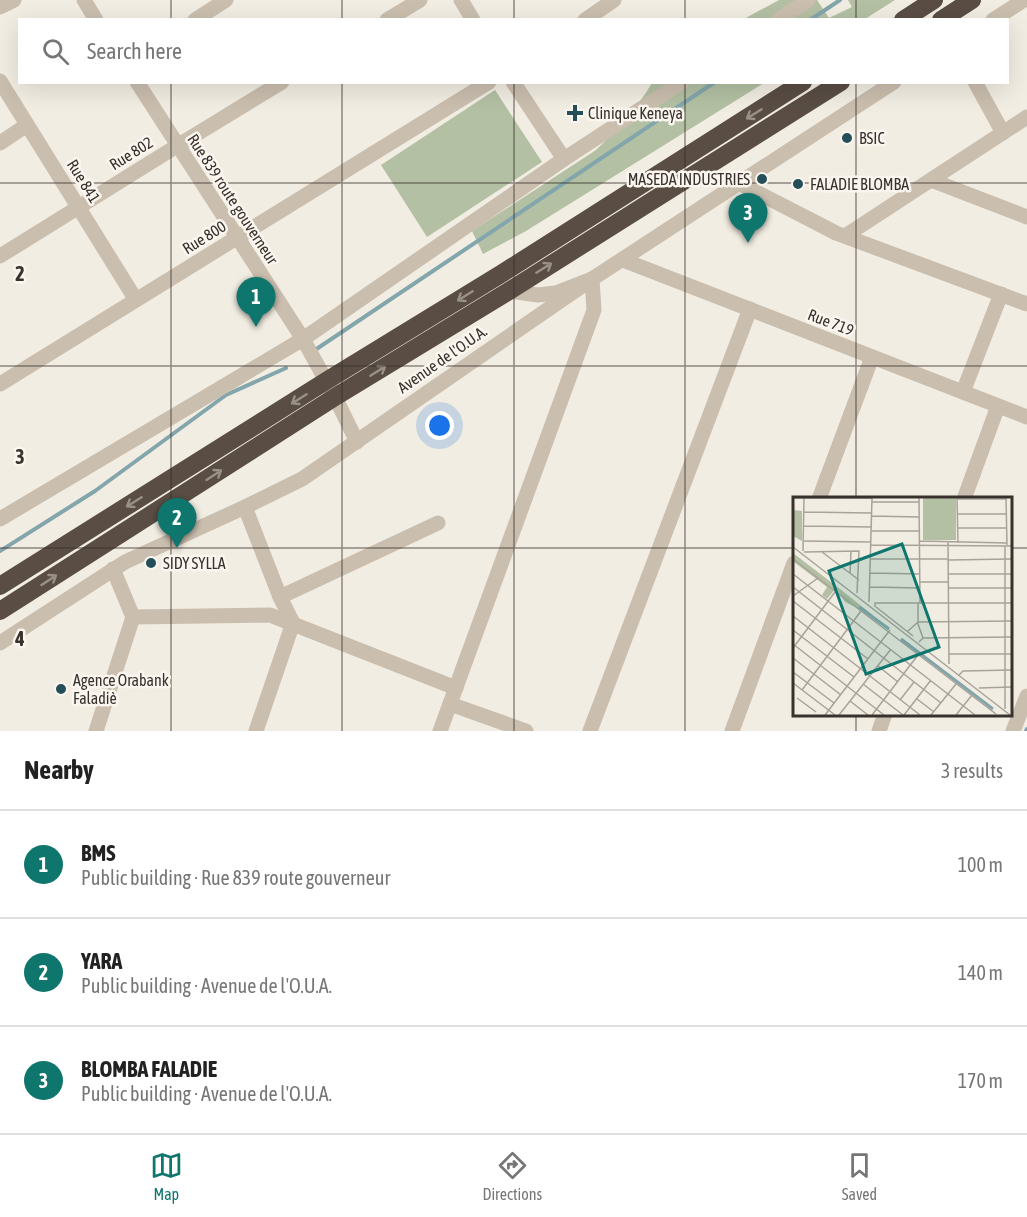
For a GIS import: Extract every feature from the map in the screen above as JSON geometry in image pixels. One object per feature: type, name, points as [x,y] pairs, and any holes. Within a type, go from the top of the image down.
[{"type":"highway","points":[[906,18],[934,0]]},
{"type":"highway","points":[[944,18],[972,0]]},
{"type":"highway","name":"Avenue de l'O.U.A.","points":[[0,611],[501,274],[801,84]]},
{"type":"highway","name":"Avenue de l'O.U.A.","points":[[0,586],[331,389],[508,291],[838,84]]},
{"type":"street","points":[[0,7],[14,0]]},
{"type":"street","points":[[84,0],[95,18]]},
{"type":"street","points":[[198,18],[226,0]]},
{"type":"street","points":[[390,18],[420,0]]},
{"type":"street","points":[[461,0],[472,18]]},
{"type":"street","points":[[588,18],[614,0]]},
{"type":"street","points":[[781,18],[808,0]]},
{"type":"street","points":[[996,18],[1023,0]]},
{"type":"street","name":"Rue 841","points":[[0,81],[136,300]]},
{"type":"street","name":"Rue 839 route gouverneur","points":[[138,84],[303,339],[357,442]]},
{"type":"street","name":"Rue 802","points":[[0,256],[279,84]]},
{"type":"street","name":"Rue 800","points":[[0,384],[486,84]]},
{"type":"street","points":[[514,84],[564,159]]},
{"type":"street","points":[[0,519],[303,339],[564,159],[679,84]]},
{"type":"street","name":"Avenue de l'O.U.A.","points":[[0,643],[113,569],[302,479],[592,279],[891,84]]},
{"type":"street","points":[[976,84],[1003,133]]},
{"type":"street","points":[[845,236],[1027,117]]},
{"type":"street","points":[[0,143],[27,125]]},
{"type":"street","points":[[931,180],[1027,217]]},
{"type":"street","points":[[739,183],[836,233],[1027,304]]},
{"type":"street","name":"Rue 719","points":[[623,260],[1027,417]]},
{"type":"street","points":[[440,731],[594,310],[592,279],[556,293],[538,295],[508,291]]},
{"type":"street","points":[[963,392],[1001,294]]},
{"type":"street","points":[[590,731],[750,309]]},
{"type":"street","points":[[819,497],[872,357]]},
{"type":"street","points":[[964,497],[998,406]]},
{"type":"street","points":[[245,507],[280,597],[293,623],[256,731]]},
{"type":"street","points":[[280,597],[438,523]]},
{"type":"street","points":[[732,731],[793,568]]},
{"type":"street","points":[[96,731],[133,617],[113,569]]},
{"type":"street","points":[[133,617],[270,615],[456,688]]},
{"type":"street","points":[[1013,731],[1027,696]]},
{"type":"street","points":[[450,704],[526,731]]},
{"type":"street","points":[[879,731],[884,716]]},
{"type":"green space","points":[[779,0],[817,0],[829,18],[746,18]]},
{"type":"green space","points":[[848,0],[895,0],[867,18],[829,18],[852,7]]},
{"type":"green space","points":[[651,84],[762,84],[526,231],[483,254],[472,231],[596,150],[640,101]]},
{"type":"green space","points":[[495,90],[542,162],[427,237],[381,165]]},
{"type":"waterway","points":[[813,18],[840,0]]},
{"type":"waterway","points":[[315,350],[712,84]]},
{"type":"waterway","points":[[0,551],[95,491],[226,395],[286,368]]},
{"type":"place","name":"Clinique Keneya","points":[[575,113]]},
{"type":"place","name":"BSIC","points":[[847,138]]},
{"type":"place","name":"MASEDA INDUSTRIES","points":[[762,179]]},
{"type":"place","name":"FALADIE BLOMBA","points":[[798,184]]},
{"type":"place","name":"BLOMBA FALADIE","points":[[748,243]]},
{"type":"place","name":"BMS","points":[[256,327]]},
{"type":"place","name":"YARA","points":[[177,548]]},
{"type":"place","name":"SIDY SYLLA","points":[[151,563]]},
{"type":"place","name":"Agence Orabank Faladiè","points":[[61,689]]}]
